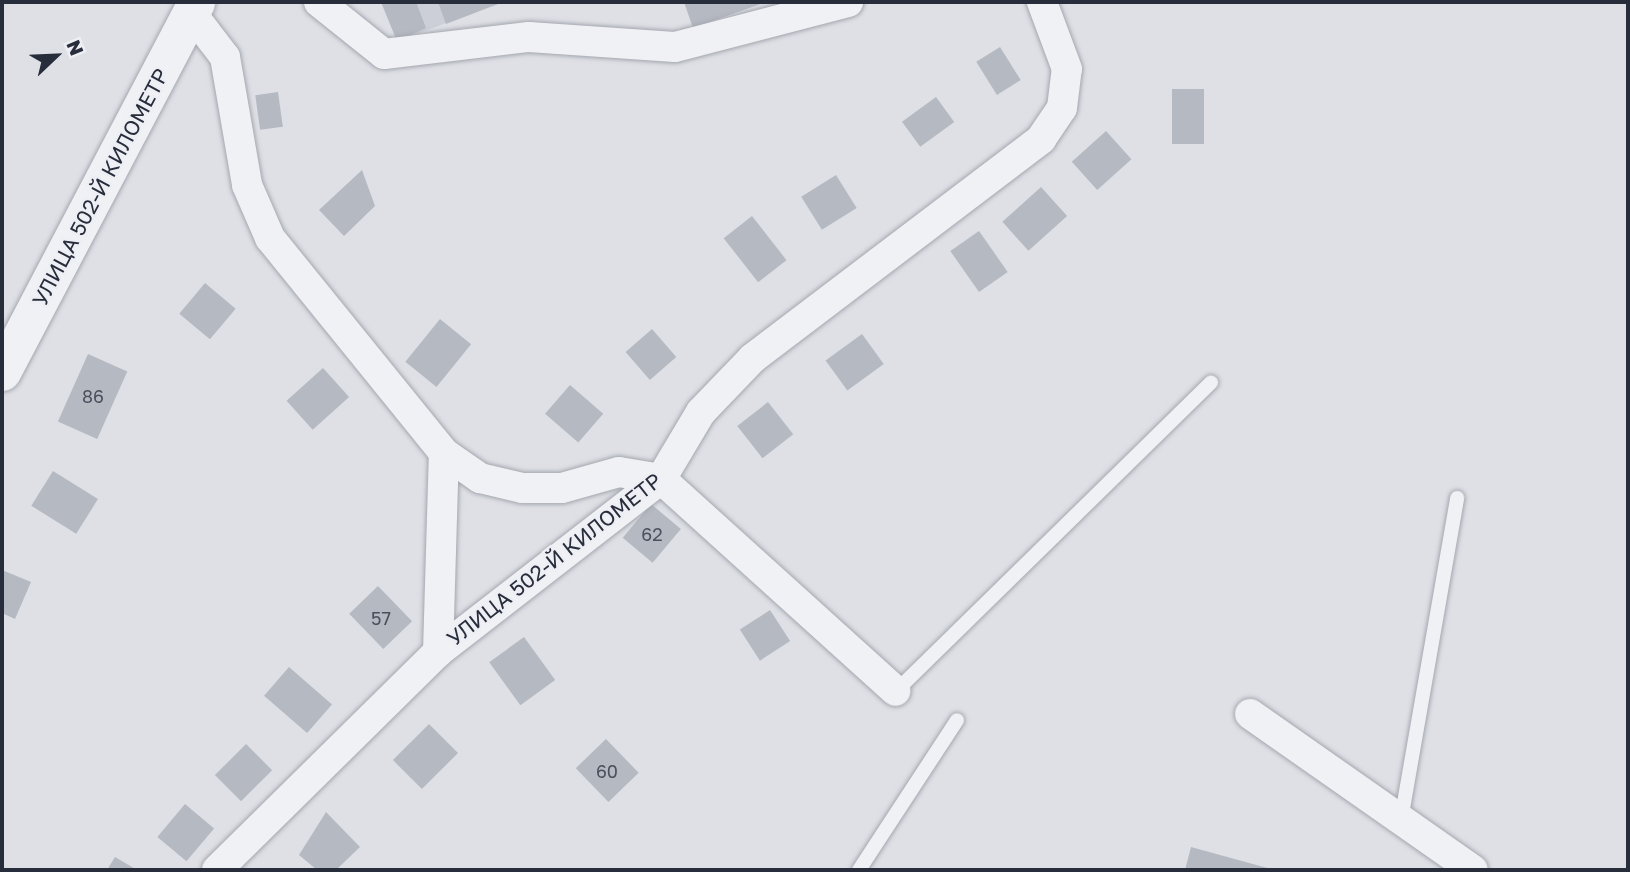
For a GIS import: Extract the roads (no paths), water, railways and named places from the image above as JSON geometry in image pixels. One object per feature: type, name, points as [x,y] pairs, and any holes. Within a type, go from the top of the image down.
[{"type":"street","points":[[319,2],[384,54],[529,37],[675,47],[848,2]]},
{"type":"street","name":"УЛИЦА 502-Й КИЛОМЕТР","points":[[217,870],[438,652],[661,479],[701,412],[753,358],[1041,139],[1062,108],[1067,69],[1042,2]]},
{"type":"street","points":[[194,8],[225,57],[247,185],[270,238],[444,453],[480,478],[522,488],[562,488],[619,472],[661,479],[897,691]]},
{"type":"street","name":"УЛИЦА 502-Й КИЛОМЕТР","points":[[2,372],[194,8]]},
{"type":"street","points":[[438,652],[444,453]]},
{"type":"street","points":[[1250,714],[1473,870]]},
{"type":"lane","points":[[897,691],[1211,383]]},
{"type":"lane","points":[[1401,820],[1457,498]]},
{"type":"lane","points":[[859,870],[957,720]]}]
